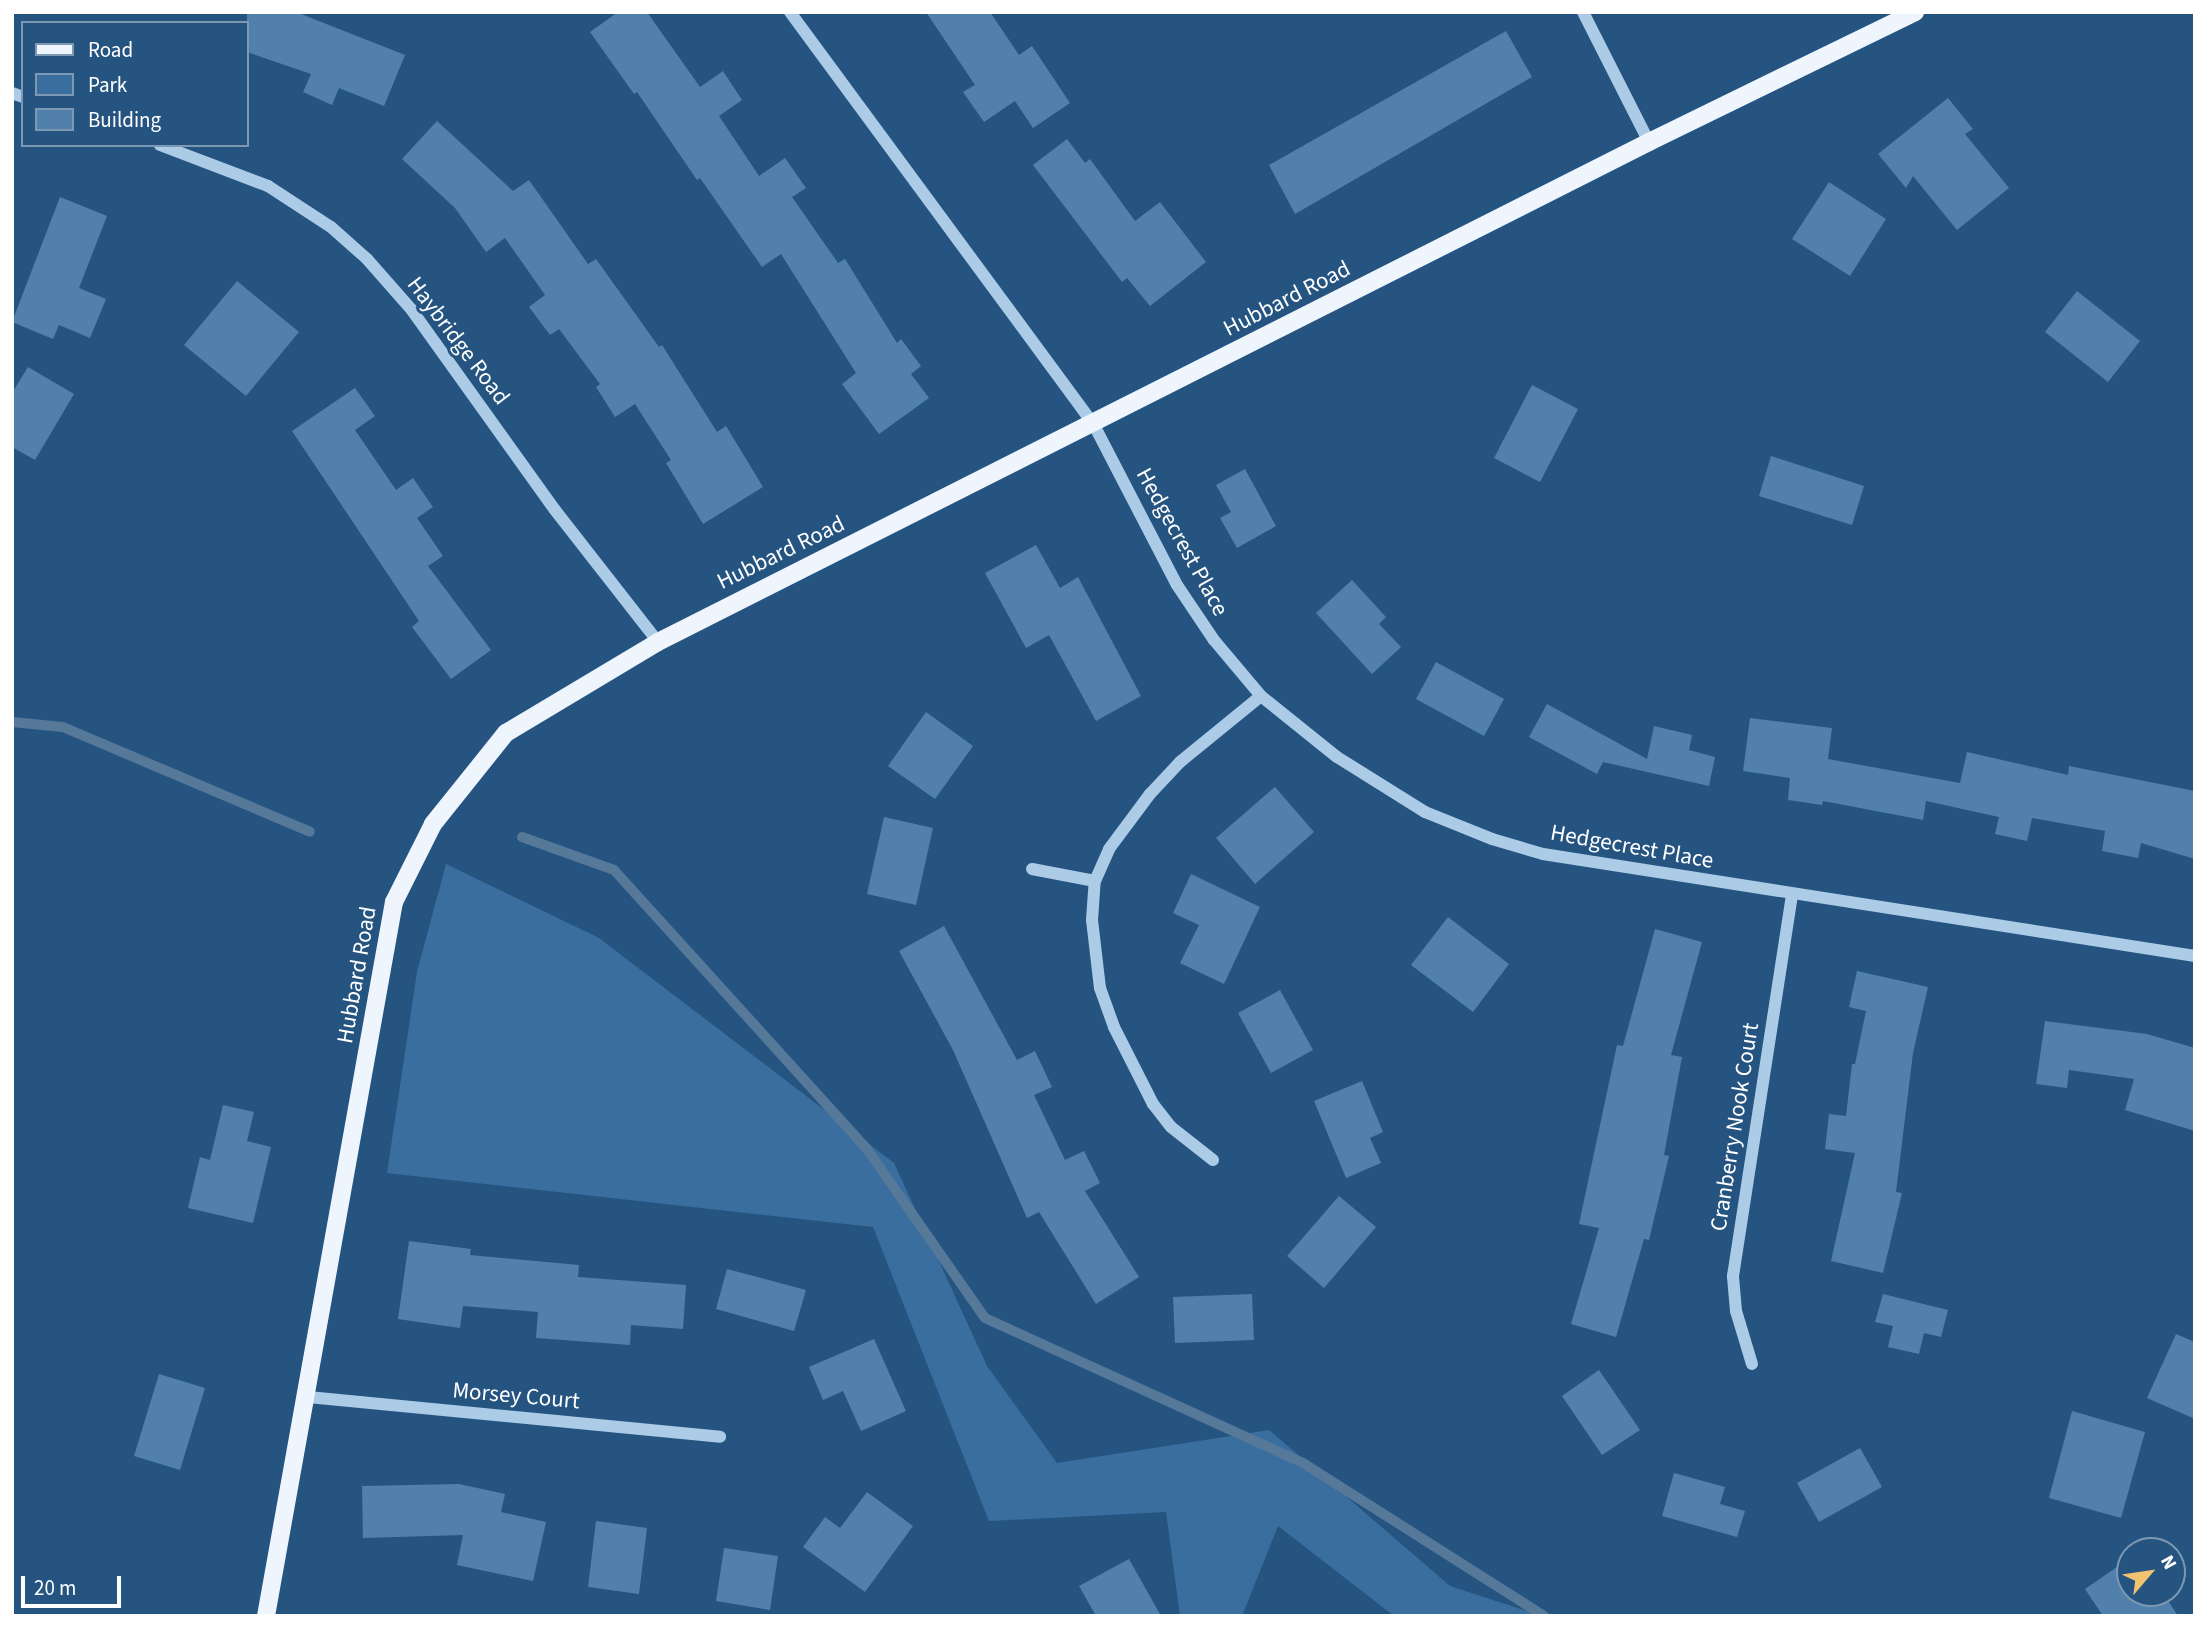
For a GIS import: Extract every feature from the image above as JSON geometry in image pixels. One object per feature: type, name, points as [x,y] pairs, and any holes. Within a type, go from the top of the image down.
[{"type":"main road","name":"Hubbard Road","points":[[266,1616],[308,1397],[394,902],[433,824],[506,733],[658,642],[1094,425],[1649,142],[1915,12]]},
{"type":"street","name":"Hedgecrest Place","points":[[790,12],[1094,425],[1177,585],[1214,640],[1261,696],[1337,758],[1425,812],[1492,839],[1543,854],[2195,956]]},
{"type":"street","points":[[1583,12],[1649,142]]},
{"type":"street","name":"Haybridge Road","points":[[165,147],[268,186],[331,227],[367,259],[411,309],[555,510],[658,642]]},
{"type":"street","points":[[1213,1160],[1171,1127],[1153,1104],[1114,1027],[1100,988],[1092,920],[1095,881],[1109,849],[1150,794],[1180,762],[1261,696]]},
{"type":"street","points":[[1032,869],[1095,881]]},
{"type":"street","name":"Cranberry Nook Court","points":[[1752,1364],[1736,1311],[1733,1276],[1792,895]]},
{"type":"street","name":"Morsey Court","points":[[308,1397],[720,1437]]},
{"type":"green space","points":[[446,864],[599,938],[894,1163],[987,1366],[1057,1463],[1269,1430],[1450,1586],[1542,1616],[1394,1616],[1278,1526],[1242,1616],[1180,1616],[1166,1512],[989,1521],[873,1227],[387,1173],[417,972]]},
{"type":"building","points":[[247,12],[296,12],[405,55],[384,106],[339,88],[332,105],[303,92],[311,74],[248,52]]},
{"type":"building","points":[[618,12],[647,12],[700,87],[723,71],[742,100],[719,116],[759,176],[785,158],[806,188],[792,197],[838,263],[845,259],[897,343],[901,339],[921,366],[911,374],[929,398],[879,434],[842,384],[856,373],[781,254],[762,267],[700,178],[697,180],[637,92],[634,94],[590,32]]},
{"type":"building","points":[[926,12],[990,12],[1019,55],[1032,46],[1070,103],[1033,128],[1015,101],[984,122],[963,92],[975,85]]},
{"type":"building","points":[[1506,31],[1532,77],[1295,214],[1269,165]]},
{"type":"building","points":[[1948,98],[1973,129],[1965,134],[2009,188],[1957,230],[1913,176],[1906,188],[1878,154]]},
{"type":"building","points":[[437,121],[513,191],[529,180],[588,264],[596,259],[659,347],[662,345],[717,432],[726,426],[763,487],[703,524],[666,463],[671,460],[635,404],[615,417],[596,387],[600,384],[559,329],[550,335],[529,307],[545,295],[505,238],[486,252],[455,208],[402,159]]},
{"type":"building","points":[[1067,139],[1085,163],[1090,159],[1135,221],[1160,202],[1206,262],[1150,306],[1127,278],[1122,282],[1033,165]]},
{"type":"building","points":[[1829,182],[1886,219],[1850,276],[1792,239]]},
{"type":"building","points":[[60,197],[107,216],[79,288],[106,299],[90,338],[59,325],[53,339],[12,322]]},
{"type":"building","points":[[237,281],[299,332],[246,396],[184,345]]},
{"type":"building","points":[[2077,291],[2140,341],[2108,382],[2045,332]]},
{"type":"building","points":[[28,367],[74,394],[35,460],[12,447],[12,393]]},
{"type":"building","points":[[1532,385],[1578,409],[1540,482],[1494,458]]},
{"type":"building","points":[[355,388],[375,416],[355,430],[396,490],[413,478],[433,507],[417,518],[443,556],[428,566],[491,650],[451,679],[412,627],[419,621],[292,431]]},
{"type":"building","points":[[1771,456],[1864,486],[1852,525],[1759,496]]},
{"type":"building","points":[[1245,469],[1276,526],[1237,548],[1220,518],[1231,512],[1216,485]]},
{"type":"building","points":[[1036,545],[1060,588],[1078,577],[1141,696],[1096,721],[1049,635],[1026,648],[985,573]]},
{"type":"building","points":[[1352,580],[1386,617],[1379,624],[1401,647],[1372,674],[1316,613]]},
{"type":"building","points":[[1436,662],[1504,699],[1484,736],[1416,699]]},
{"type":"building","points":[[1547,704],[1647,759],[1654,726],[1692,735],[1689,750],[1715,757],[1709,786],[1603,762],[1597,774],[1529,737]]},
{"type":"building","points":[[926,712],[973,746],[935,799],[888,766]]},
{"type":"building","points":[[1750,718],[1832,728],[1828,759],[1960,783],[1967,752],[2068,775],[2069,766],[2195,791],[2195,859],[2141,843],[2138,858],[2102,851],[2105,831],[2032,818],[2027,841],[1995,834],[1999,817],[1926,801],[1923,820],[1823,801],[1822,805],[1788,800],[1790,778],[1743,771]]},
{"type":"building","points":[[1275,787],[1314,832],[1255,884],[1216,838]]},
{"type":"building","points":[[884,817],[933,828],[916,905],[867,894]]},
{"type":"building","points":[[1191,874],[1260,907],[1224,984],[1180,963],[1199,925],[1173,913]]},
{"type":"building","points":[[1448,917],[1509,964],[1473,1012],[1411,965]]},
{"type":"building","points":[[944,926],[1017,1060],[1035,1051],[1052,1087],[1034,1095],[1065,1160],[1084,1151],[1100,1183],[1085,1191],[1139,1277],[1096,1304],[1039,1212],[1027,1218],[953,1050],[899,951]]},
{"type":"building","points":[[1655,929],[1702,942],[1671,1055],[1682,1057],[1664,1155],[1669,1156],[1649,1240],[1644,1239],[1616,1337],[1571,1324],[1599,1228],[1579,1224],[1617,1045],[1623,1046]]},
{"type":"building","points":[[1857,971],[1928,987],[1913,1053],[1896,1192],[1902,1193],[1883,1273],[1831,1261],[1855,1153],[1825,1149],[1829,1114],[1846,1116],[1852,1064],[1855,1064],[1866,1011],[1849,1007]]},
{"type":"building","points":[[1280,990],[1313,1050],[1271,1073],[1238,1013]]},
{"type":"building","points":[[2045,1021],[2147,1034],[2195,1048],[2195,1131],[2125,1110],[2134,1079],[2069,1070],[2067,1088],[2036,1084]]},
{"type":"building","points":[[1362,1081],[1383,1132],[1370,1138],[1381,1163],[1346,1178],[1314,1101]]},
{"type":"building","points":[[223,1105],[254,1112],[247,1141],[271,1147],[253,1223],[188,1208],[200,1157],[210,1160]]},
{"type":"building","points":[[1339,1196],[1376,1227],[1324,1288],[1287,1256]]},
{"type":"building","points":[[409,1241],[471,1249],[470,1255],[579,1265],[578,1277],[686,1285],[683,1329],[631,1325],[630,1345],[536,1338],[538,1312],[463,1306],[460,1328],[398,1319]]},
{"type":"building","points":[[727,1269],[806,1290],[794,1331],[716,1309]]},
{"type":"building","points":[[1252,1294],[1254,1340],[1175,1343],[1173,1297]]},
{"type":"building","points":[[1883,1294],[1948,1310],[1941,1337],[1924,1333],[1919,1354],[1888,1347],[1893,1326],[1875,1322]]},
{"type":"building","points":[[2176,1334],[2195,1342],[2195,1419],[2147,1398]]},
{"type":"building","points":[[874,1339],[906,1411],[861,1431],[843,1391],[823,1400],[809,1367]]},
{"type":"building","points":[[1599,1370],[1640,1430],[1602,1455],[1562,1396]]},
{"type":"building","points":[[159,1374],[205,1388],[180,1470],[134,1456]]},
{"type":"building","points":[[2072,1411],[2145,1432],[2121,1518],[2049,1498]]},
{"type":"building","points":[[1860,1448],[1882,1487],[1819,1522],[1797,1483]]},
{"type":"building","points":[[1674,1473],[1725,1487],[1720,1504],[1745,1511],[1737,1537],[1662,1516]]},
{"type":"building","points":[[459,1484],[505,1494],[501,1512],[546,1522],[533,1581],[457,1565],[463,1535],[363,1538],[362,1486]]},
{"type":"building","points":[[867,1492],[913,1526],[865,1592],[803,1547],[825,1517],[840,1528]]},
{"type":"building","points":[[596,1521],[647,1528],[639,1594],[588,1587]]},
{"type":"building","points":[[724,1548],[778,1556],[770,1610],[716,1601]]},
{"type":"building","points":[[1129,1559],[1161,1616],[1096,1616],[1079,1586]]},
{"type":"building","points":[[2116,1568],[2116,1607],[2172,1607],[2178,1616],[2103,1616],[2085,1589]]},
{"type":"waterway","points":[[12,722],[63,727],[310,832]]},
{"type":"waterway","points":[[522,837],[614,870],[867,1149],[985,1318],[1303,1463],[1544,1616]]}]
